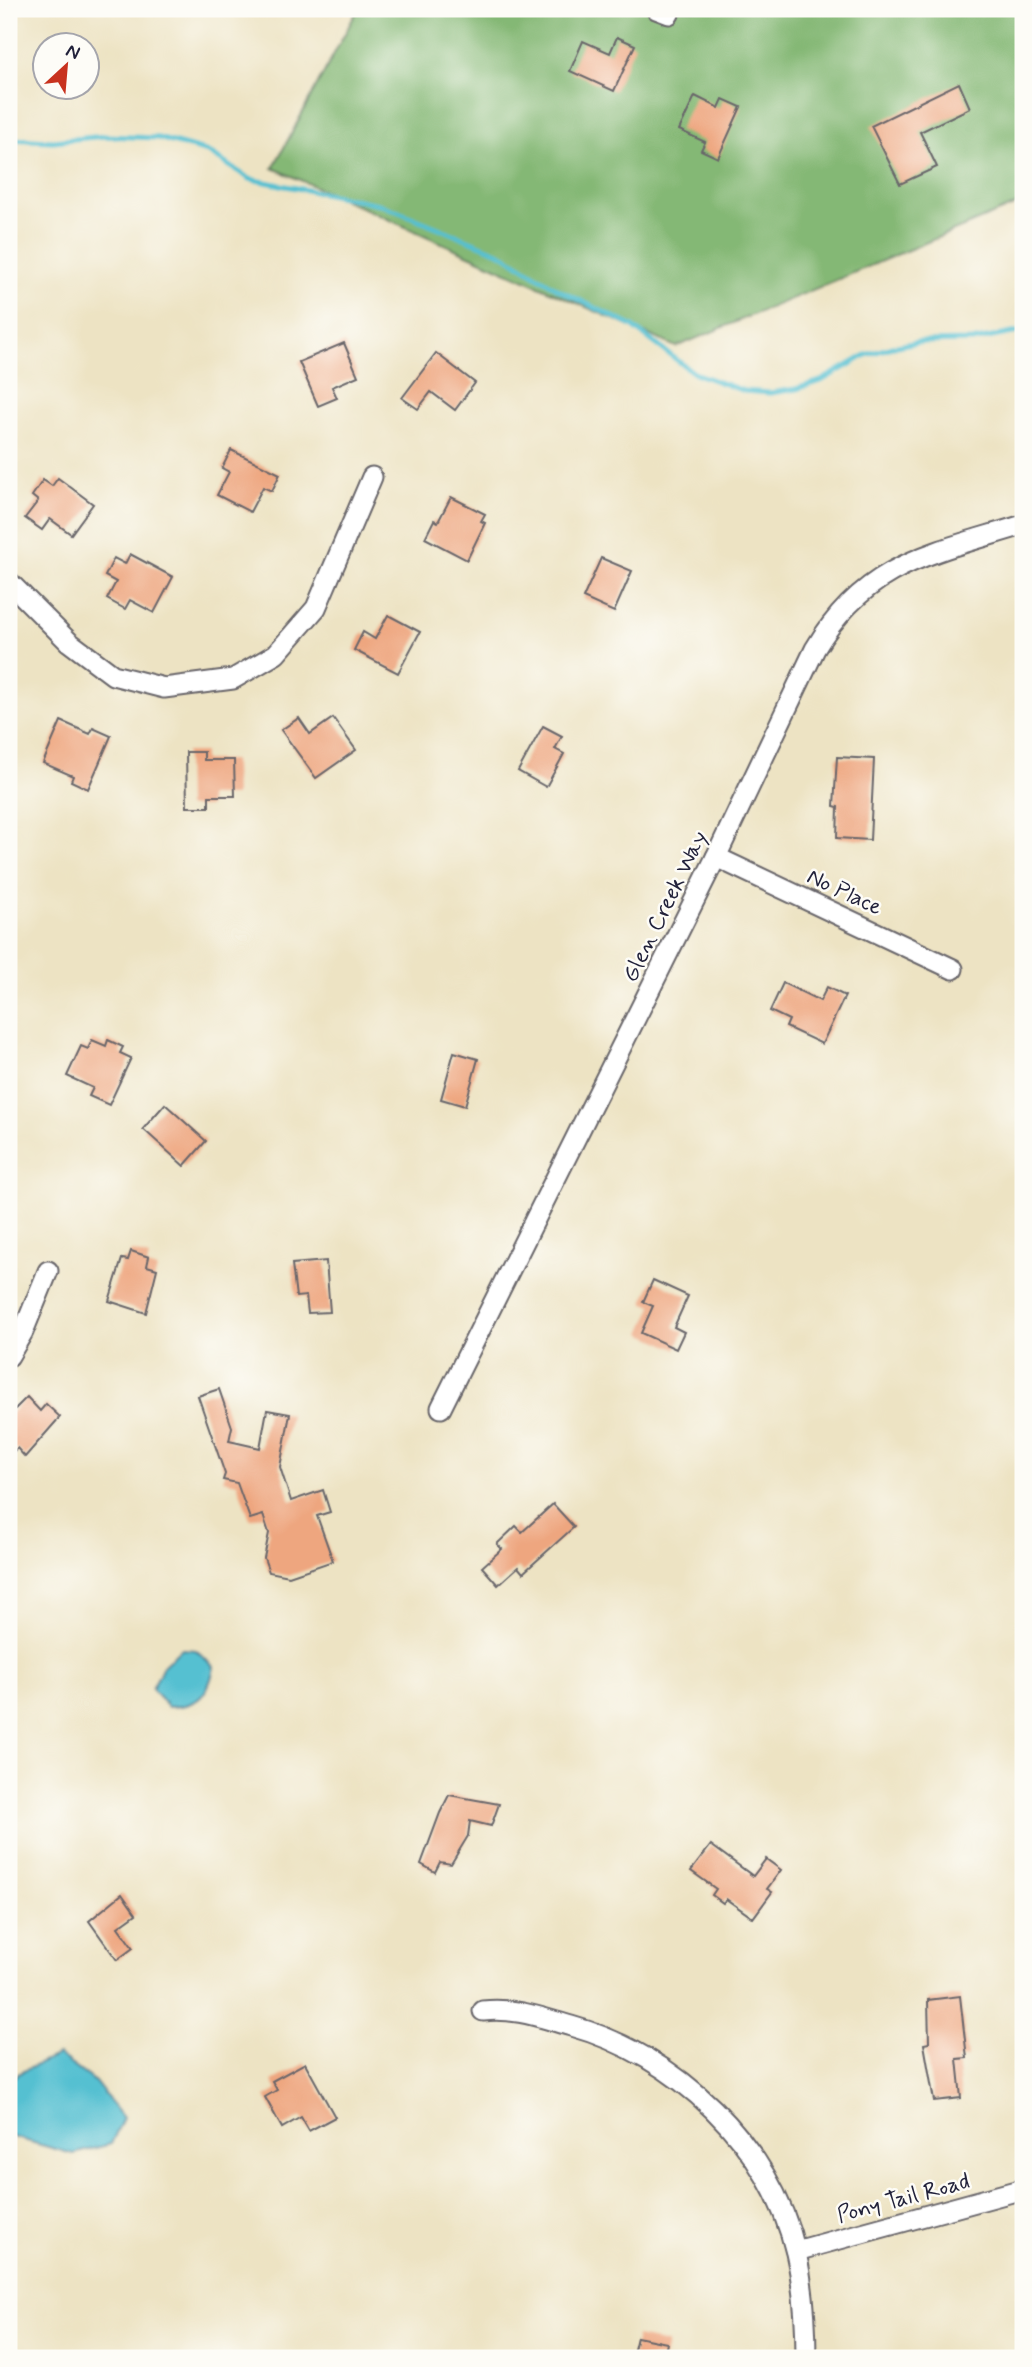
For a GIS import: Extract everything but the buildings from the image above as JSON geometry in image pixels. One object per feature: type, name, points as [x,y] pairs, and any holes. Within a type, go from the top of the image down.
[{"type":"street","points":[[9,582],[69,642],[113,675],[164,688],[233,679],[276,654],[316,608],[372,477]]},
{"type":"street","name":"Glen Creek Way","points":[[441,1408],[833,617],[884,575],[909,561],[1023,525]]},
{"type":"street","name":"No Place","points":[[716,857],[953,968]]},
{"type":"street","points":[[9,1356],[23,1332],[48,1271]]},
{"type":"street","points":[[483,2011],[513,2010],[589,2031],[639,2053],[682,2081],[722,2118],[753,2158],[778,2202],[796,2251],[806,2309],[806,2358]]},
{"type":"street","name":"Pony Tail Road","points":[[796,2251],[1023,2189]]},
{"type":"green space","points":[[358,9],[1023,9],[1023,202],[676,347],[273,168]]},
{"type":"water","points":[[181,1649],[196,1650],[214,1667],[208,1686],[200,1698],[187,1705],[168,1707],[152,1689],[163,1666]]},
{"type":"water","points":[[58,2055],[95,2082],[123,2118],[111,2144],[73,2154],[9,2136],[9,2082],[17,2074]]},
{"type":"waterway","points":[[9,139],[53,141],[105,136],[158,138],[208,152],[250,179],[379,204],[501,253],[561,291],[632,326],[694,373],[744,391],[770,393],[796,389],[821,381],[866,355],[892,347],[917,342],[972,341],[1023,331]]}]
